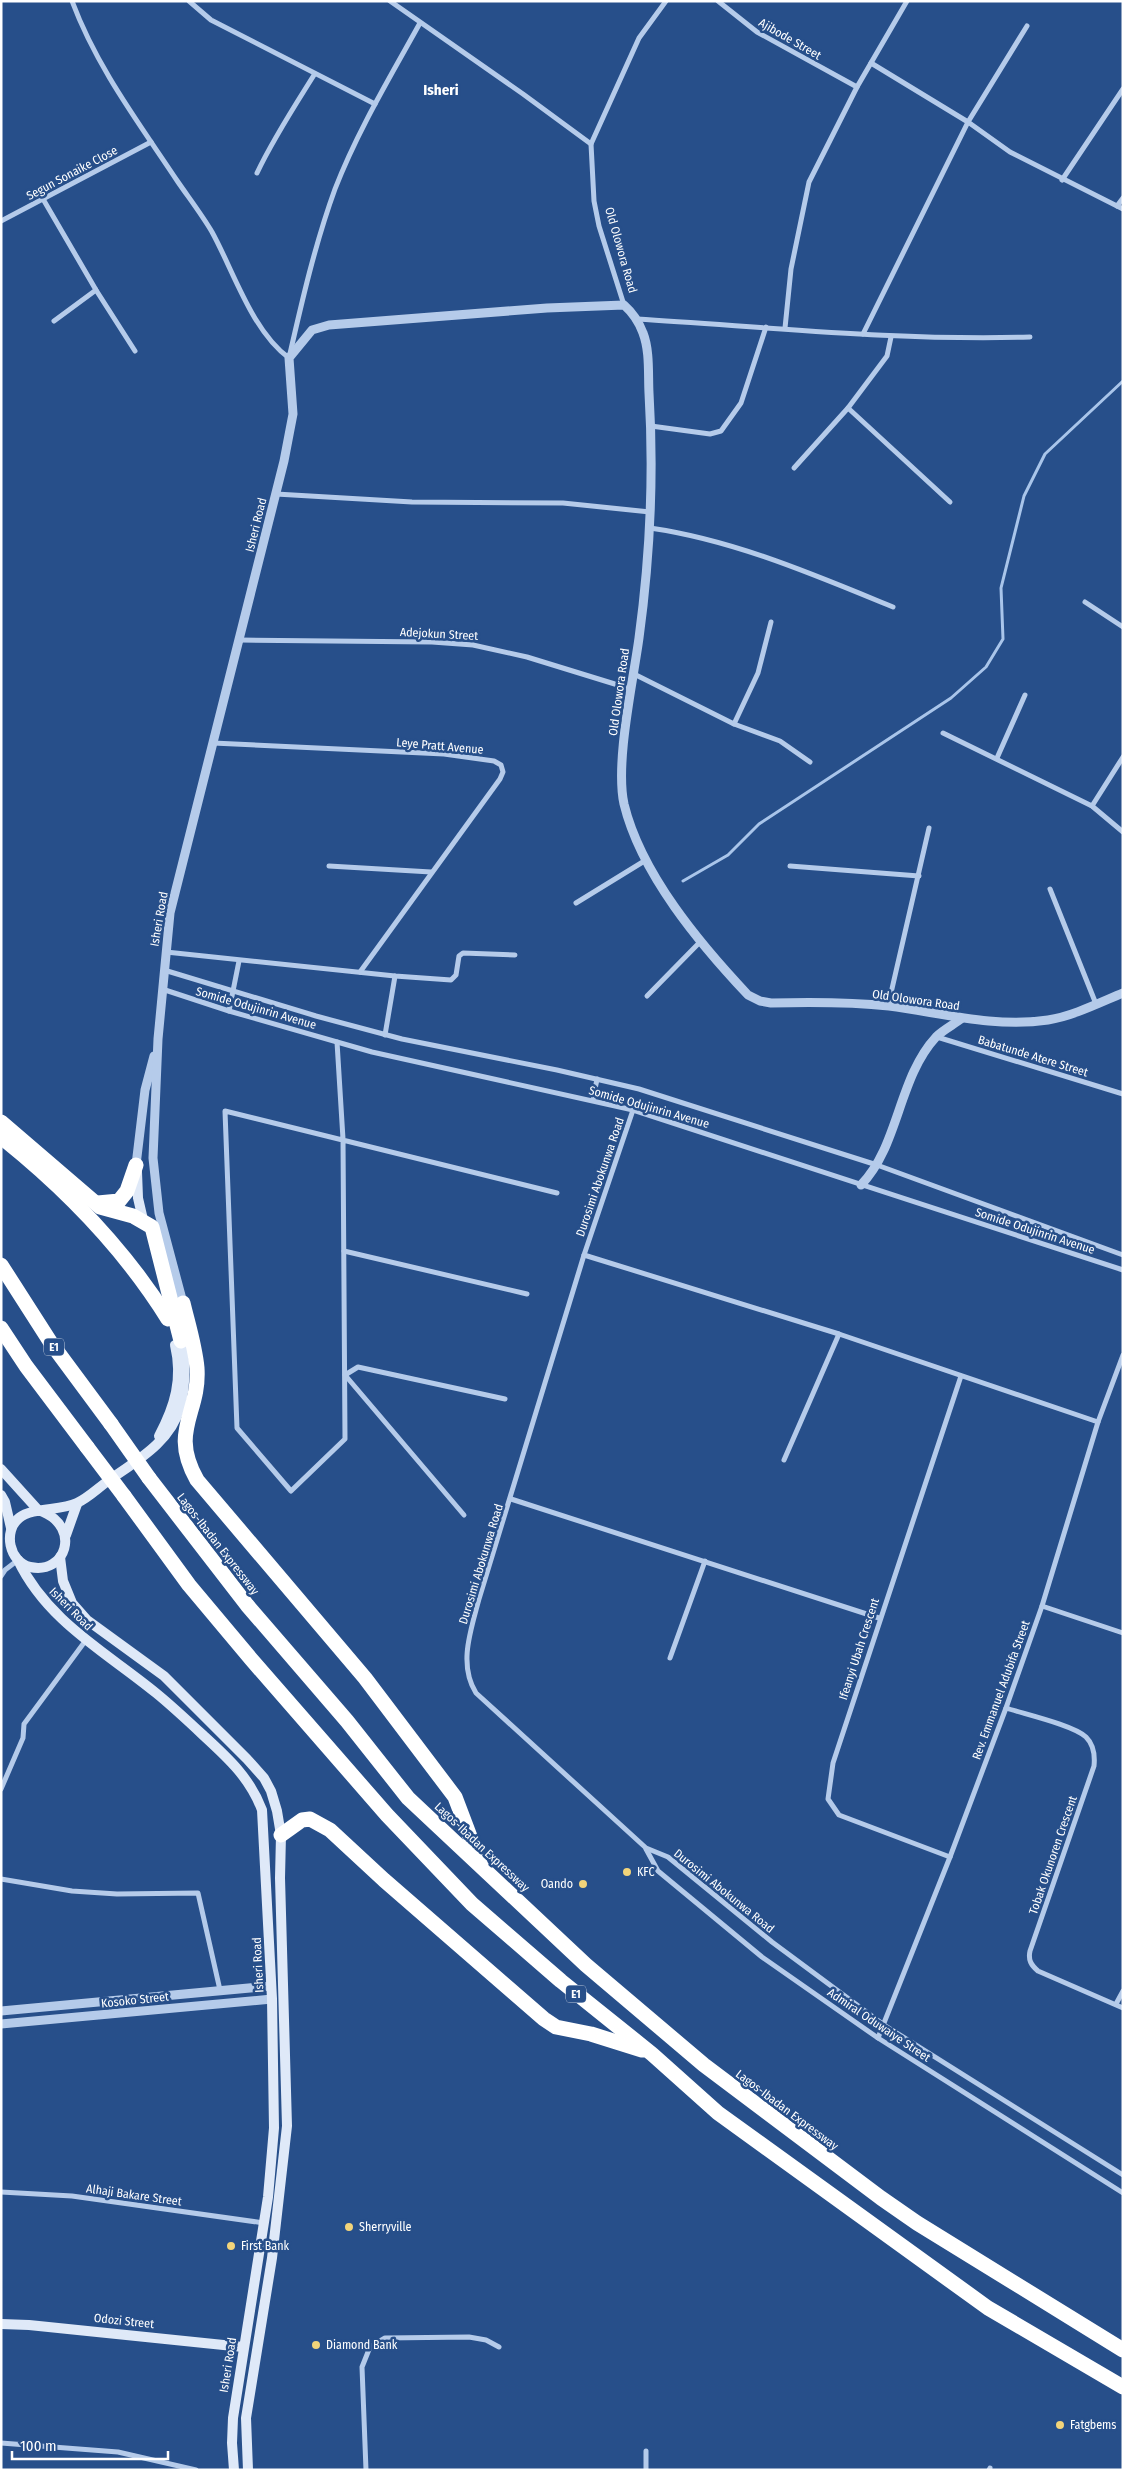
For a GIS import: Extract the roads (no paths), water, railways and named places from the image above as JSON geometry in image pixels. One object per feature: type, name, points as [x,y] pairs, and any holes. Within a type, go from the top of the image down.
[{"type":"highway","points":[[1,1122],[100,1208],[133,1216],[152,1227],[181,1341]]},
{"type":"highway","points":[[1,1137],[87,1217],[150,1289],[168,1319]]},
{"type":"highway","points":[[94,1202],[107,1204],[119,1201],[127,1191],[136,1165]]},
{"type":"highway","name":"Lagos-Ibadan Expressway","points":[[1,1265],[51,1343],[149,1478],[247,1605],[347,1721],[408,1798],[586,1965],[758,2108],[917,2223],[1123,2350]]},
{"type":"highway","points":[[183,1304],[197,1368],[184,1441],[188,1463],[197,1480],[365,1678],[455,1797],[483,1869]]},
{"type":"highway","name":"E1","points":[[1,1328],[26,1366],[189,1585],[387,1816],[472,1904],[561,1982],[652,2054],[718,2113],[988,2308],[1123,2387]]},
{"type":"highway","points":[[281,1834],[302,1820],[310,1819],[319,1824],[340,1838],[384,1880],[544,2019],[556,2027],[591,2034],[652,2054]]},
{"type":"main road","name":"Isheri Road","points":[[136,1165],[138,1198],[176,1354],[176,1398],[153,1448]]},
{"type":"main road","name":"Isheri Road","points":[[183,1304],[181,1341],[184,1380],[181,1406],[172,1427],[153,1448],[77,1504],[28,1513],[18,1519],[11,1528],[10,1545],[25,1576],[49,1608],[86,1640],[156,1693],[236,1766],[255,1792],[262,1810],[272,1999],[274,2128],[264,2223],[233,2418],[234,2470]]},
{"type":"main road","points":[[1,1469],[41,1512],[57,1520],[65,1536]]},
{"type":"main road","points":[[1,1494],[5,1502],[11,1528]]},
{"type":"main road","name":"Isheri Road","points":[[77,1504],[65,1536],[65,1547],[60,1557],[63,1581],[72,1603],[87,1620],[164,1676],[264,1778],[271,1791],[281,1834],[280,1878],[287,2126],[272,2258],[246,2418],[250,2468]]},
{"type":"main road","points":[[18,1560],[28,1566],[40,1568],[51,1565],[60,1557]]},
{"type":"main road","name":"Odozi Street","points":[[1,2324],[28,2324],[243,2347]]},
{"type":"street","points":[[72,1],[83,30],[108,79],[211,231],[257,321],[270,341],[289,358]]},
{"type":"street","points":[[189,1],[211,20],[314,75],[375,104]]},
{"type":"street","points":[[390,1],[515,88],[591,144]]},
{"type":"street","name":"Old Olowora Road","points":[[666,1],[639,38],[591,144],[594,201],[598,226],[624,305],[637,319],[644,335],[651,426],[650,528],[622,784],[626,811],[646,860],[682,918],[700,942],[748,995],[760,1001],[888,1006],[961,1019],[1028,1021],[1049,1020],[1123,993]]},
{"type":"street","name":"Ajibode Street","points":[[718,1],[757,32],[857,87]]},
{"type":"street","points":[[785,328],[791,269],[809,182],[857,87],[907,1]]},
{"type":"street","points":[[289,358],[307,278],[336,188],[375,104],[420,23]]},
{"type":"street","points":[[864,334],[968,122],[1027,26]]},
{"type":"street","points":[[871,63],[968,122],[1010,152],[1062,180],[1120,207],[1123,198]]},
{"type":"street","points":[[257,173],[271,144],[283,128],[314,75]]},
{"type":"street","points":[[1062,180],[1123,89]]},
{"type":"street","name":"Segun Sonaike Close","points":[[1,221],[151,142]]},
{"type":"street","points":[[43,199],[96,290],[135,350]]},
{"type":"street","points":[[54,321],[96,290]]},
{"type":"street","points":[[289,358],[312,330],[329,325],[547,308],[624,305]]},
{"type":"street","points":[[637,319],[891,337],[1030,337]]},
{"type":"street","points":[[651,426],[710,434],[721,431],[741,403],[766,327]]},
{"type":"street","points":[[794,468],[848,408],[887,356],[891,337]]},
{"type":"street","name":"Isheri Road","points":[[183,1304],[158,1213],[153,1158],[158,1039],[170,913],[276,494],[293,414],[289,358]]},
{"type":"street","points":[[848,408],[950,502]]},
{"type":"street","points":[[276,494],[438,503],[563,503],[650,512]]},
{"type":"street","points":[[650,528],[689,534],[731,547],[811,574],[893,607]]},
{"type":"street","points":[[1085,602],[1123,627]]},
{"type":"street","points":[[734,724],[758,673],[771,622]]},
{"type":"street","name":"Adejokun Street","points":[[240,640],[432,642],[473,645],[527,657],[631,689]]},
{"type":"street","points":[[634,674],[734,724],[780,741],[810,762]]},
{"type":"street","points":[[996,758],[1025,695]]},
{"type":"street","points":[[943,733],[1092,806],[1123,832]]},
{"type":"street","name":"Leye Pratt Avenue","points":[[213,743],[444,754],[494,761],[501,765],[503,772],[500,779],[360,972]]},
{"type":"street","points":[[1092,806],[1123,757]]},
{"type":"street","points":[[888,1006],[929,828]]},
{"type":"street","points":[[576,903],[646,860]]},
{"type":"street","points":[[329,866],[431,872]]},
{"type":"street","points":[[790,866],[919,876]]},
{"type":"street","points":[[1050,889],[1096,1004]]},
{"type":"street","points":[[647,996],[700,942]]},
{"type":"street","points":[[166,952],[239,961],[451,980],[456,976],[458,956],[463,953],[516,955]]},
{"type":"street","points":[[229,1011],[239,961]]},
{"type":"street","points":[[164,970],[385,1035],[639,1089],[877,1166],[1123,1254]]},
{"type":"street","points":[[385,1035],[395,976]]},
{"type":"street","name":"Somide Odujinrin Avenue","points":[[162,989],[229,1011],[337,1042],[454,1071],[633,1110],[1123,1270]]},
{"type":"street","points":[[861,1185],[877,1166],[907,1091],[926,1051],[936,1037],[961,1019]]},
{"type":"street","name":"Babatunde Atere Street","points":[[936,1037],[1123,1094]]},
{"type":"street","name":"Isheri Road","points":[[136,1165],[145,1090],[158,1039]]},
{"type":"street","points":[[337,1042],[343,1139],[345,1439],[291,1491],[237,1428],[225,1111],[343,1139],[557,1193]]},
{"type":"street","points":[[593,1100],[597,1079]]},
{"type":"street","name":"Durosimi Abokunwa Road","points":[[633,1110],[584,1255],[470,1635],[466,1667],[470,1683],[476,1693],[646,1848],[668,1857],[772,1942],[884,2025]]},
{"type":"street","points":[[344,1251],[527,1294]]},
{"type":"street","points":[[584,1255],[839,1334],[1098,1422]]},
{"type":"street","points":[[784,1460],[839,1334]]},
{"type":"street","name":"Rev. Emmanuel Adubifa Street","points":[[878,2038],[950,1857],[1006,1708],[1042,1606],[1098,1422],[1123,1356]]},
{"type":"street","points":[[344,1375],[358,1366],[505,1399]]},
{"type":"street","points":[[344,1375],[464,1515]]},
{"type":"street","name":"Ifeanyi Ubah Crescent","points":[[950,1857],[839,1815],[828,1799],[833,1763],[961,1376]]},
{"type":"street","points":[[511,1499],[880,1618]]},
{"type":"street","points":[[1,1576],[5,1570],[18,1560]]},
{"type":"street","points":[[670,1658],[705,1561]]},
{"type":"street","points":[[1042,1606],[1123,1633]]},
{"type":"street","points":[[1,1789],[23,1738],[24,1724],[86,1640]]},
{"type":"street","name":"Tobak Okunoren Crescent","points":[[1006,1708],[1075,1730],[1086,1737],[1095,1756],[1094,1766],[1029,1957],[1032,1965],[1038,1971],[1123,2008]]},
{"type":"street","name":"Admiral Oduwaiye Street","points":[[646,1848],[658,1871],[762,1957],[878,2038],[1123,2193]]},
{"type":"street","points":[[1,1879],[72,1891],[117,1894],[198,1893],[220,1990]]},
{"type":"street","name":"Kosoko Street","points":[[1,2011],[271,1986]]},
{"type":"street","points":[[1116,2004],[1123,1992]]},
{"type":"street","name":"Kosoko Street","points":[[1,2024],[113,2016],[272,1999]]},
{"type":"street","points":[[111,2001],[113,2016]]},
{"type":"street","name":"Admiral Oduwaiye Street","points":[[884,2025],[1123,2175]]},
{"type":"street","name":"Alhaji Bakare Street","points":[[1,2192],[72,2196],[264,2223]]},
{"type":"street","points":[[366,2470],[362,2367],[370,2347],[385,2338],[470,2337],[486,2340],[499,2347]]},
{"type":"street","points":[[1,2443],[118,2452],[196,2470]]},
{"type":"street","points":[[646,2451],[646,2470]]},
{"type":"waterway","points":[[683,881],[728,855],[759,824],[951,698],[986,667],[1003,639],[1001,588],[1024,496],[1045,454],[1123,381]]},
{"type":"place","name":"KFC","points":[[627,1872]]},
{"type":"place","name":"Oando","points":[[583,1884]]},
{"type":"place","name":"Sherryville","points":[[349,2227]]},
{"type":"place","name":"First Bank","points":[[231,2246]]},
{"type":"place","name":"Diamond Bank","points":[[316,2345]]},
{"type":"place","name":"Fatgbems","points":[[1060,2425]]},
{"type":"district","name":"Isheri","points":[[441,90]]}]
